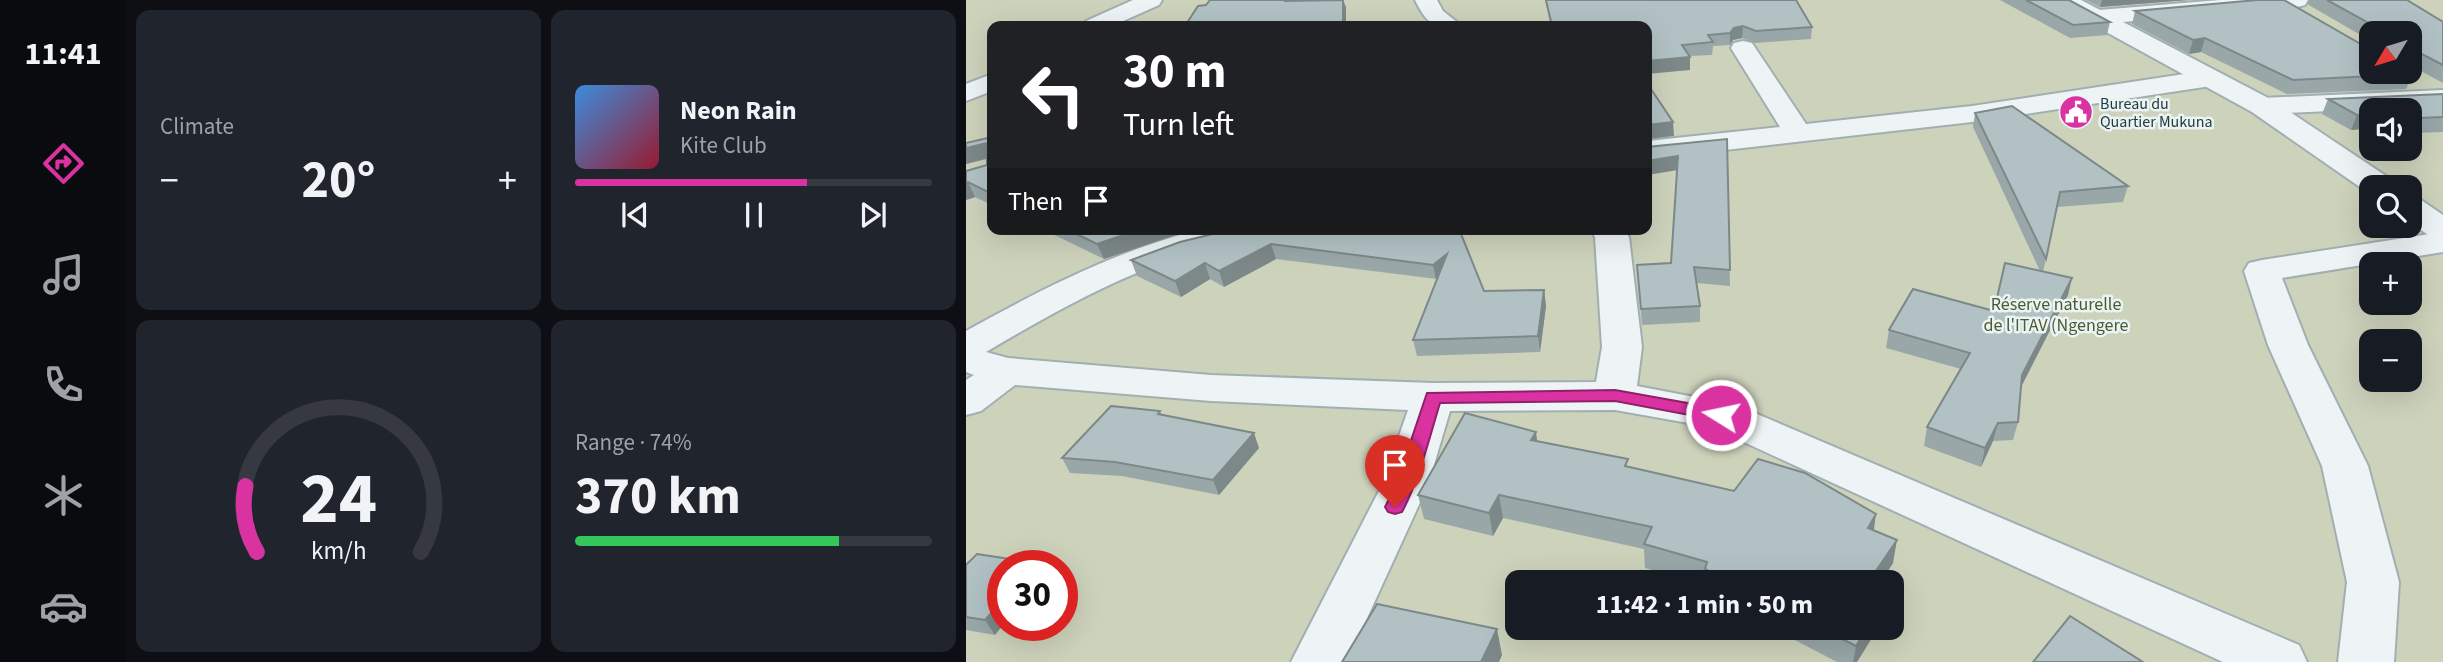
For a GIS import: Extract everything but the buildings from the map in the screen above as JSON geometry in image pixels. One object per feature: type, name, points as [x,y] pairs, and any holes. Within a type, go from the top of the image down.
[{"type":"street","points":[[1105,21],[1151,0]]},
{"type":"street","points":[[1426,0],[1434,15],[1443,21]]},
{"type":"street","points":[[2065,0],[2262,106],[2363,175]]},
{"type":"street","points":[[2099,17],[2297,0]]},
{"type":"street","points":[[2280,1],[2314,21]]},
{"type":"street","points":[[1743,48],[1797,132]]},
{"type":"street","points":[[1652,148],[1972,114],[2211,78]]},
{"type":"street","points":[[966,93],[987,84]]},
{"type":"street","points":[[2421,84],[2443,97]]},
{"type":"street","points":[[2262,106],[2443,97]]},
{"type":"street","points":[[2422,215],[2443,230]]},
{"type":"street","points":[[966,347],[1032,309],[1105,274],[1175,246],[1222,235]]},
{"type":"street","points":[[1611,235],[1622,347],[1615,396]]},
{"type":"street","points":[[2366,662],[2373,582],[2345,466],[2288,345],[2262,271],[2443,242]]},
{"type":"street","points":[[966,401],[986,365],[1211,388],[1433,397],[1615,396],[1721,415],[2278,662]]},
{"type":"street","points":[[1319,662],[1405,485],[1433,397]]},
{"type":"green space","name":"Réserve naturelle de l'ITAV (Ngengere","points":[[966,0],[2443,0],[2443,662],[966,662]]},
{"type":"place","name":"Bureau du Quartier Mukuna","points":[[2076,112]]},
{"type":"route","points":[[1395,507],[1405,485],[1433,397],[1615,396],[1721,415]]}]
